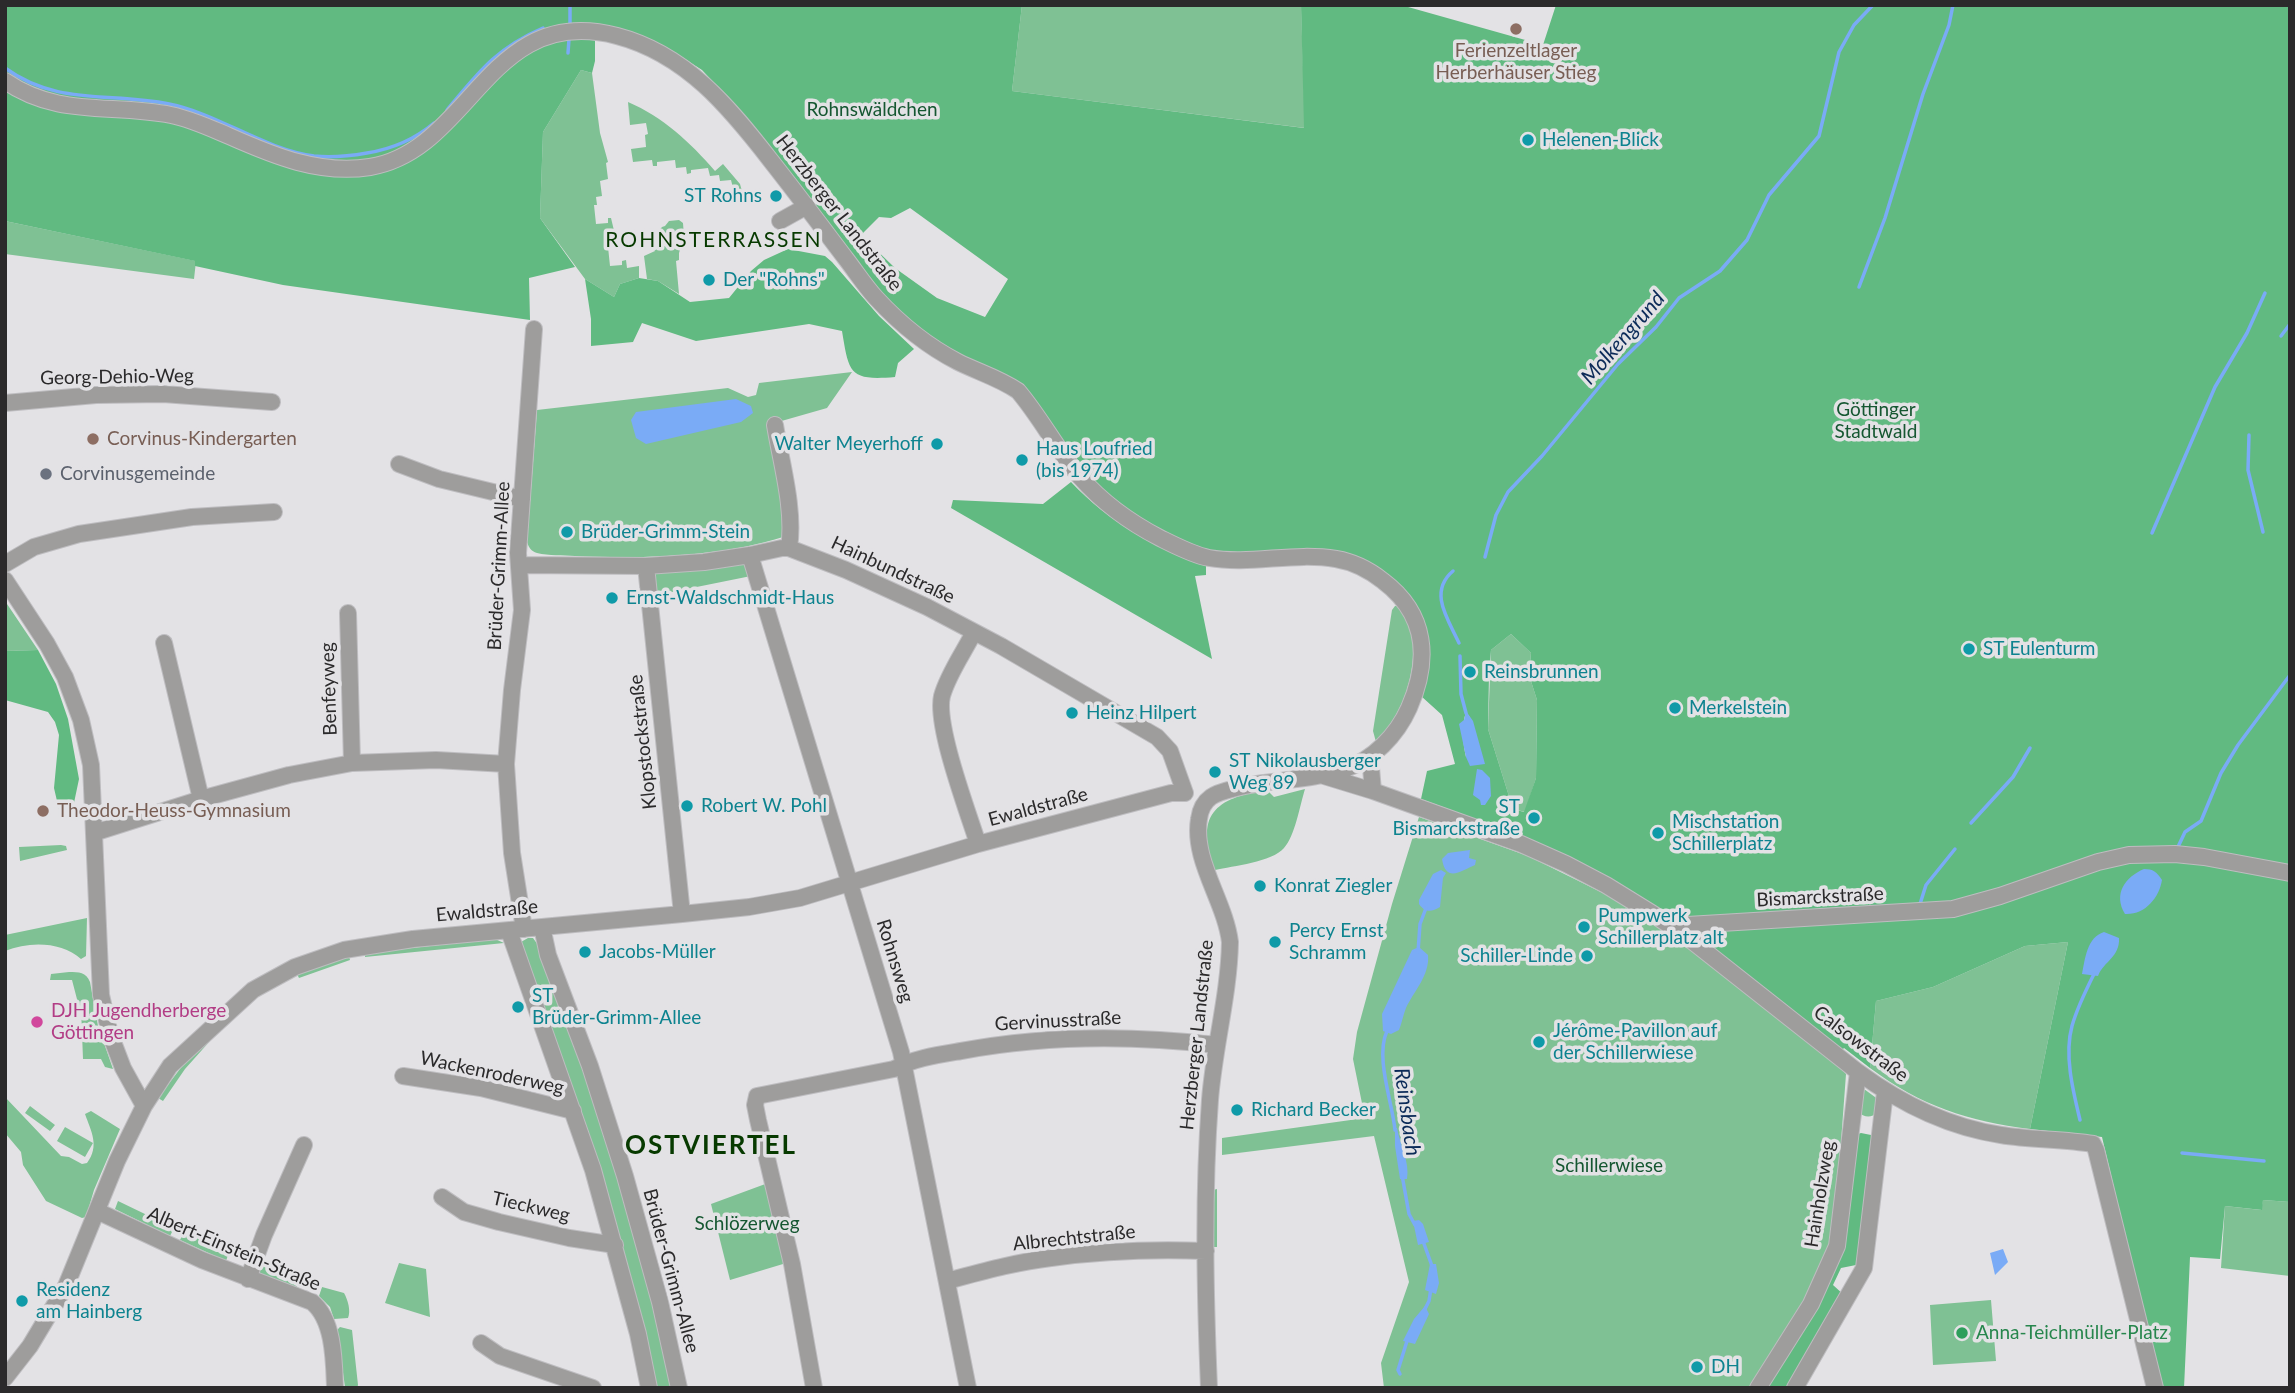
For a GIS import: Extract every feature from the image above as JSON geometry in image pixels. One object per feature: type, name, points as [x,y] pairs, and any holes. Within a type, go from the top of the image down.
[{"type":"street","name":"Herzberger Landstraße","points":[[5,81],[29,95],[54,104],[148,111],[174,116],[197,122],[280,158],[328,169],[353,169],[383,164],[416,149],[444,126],[505,60],[531,44],[563,33],[582,31],[607,33],[632,40],[652,48],[694,75],[740,121],[876,298],[925,343],[1018,391],[1080,477],[1127,518],[1159,538],[1205,557],[1238,561],[1290,556],[1335,559],[1364,567],[1393,588],[1414,615],[1419,629],[1422,656],[1409,707],[1399,726],[1370,756],[1348,768],[1321,776],[1272,781],[1227,790],[1210,798],[1203,805],[1199,818],[1198,834],[1202,855],[1226,917],[1230,942],[1207,1149],[1209,1388]]},
{"type":"street","points":[[780,221],[807,206]]},
{"type":"street","name":"Brüder-Grimm-Allee","points":[[534,329],[519,565],[522,610],[506,764],[516,930],[615,1245],[649,1388]]},
{"type":"street","name":"Georg-Dehio-Weg","points":[[5,403],[96,395],[163,394],[272,402]]},
{"type":"street","points":[[519,565],[646,566],[704,562],[789,548],[791,537],[786,491],[775,425]]},
{"type":"street","points":[[399,464],[439,479],[522,499]]},
{"type":"street","points":[[5,564],[34,547],[79,534],[192,517],[274,512]]},
{"type":"street","name":"Hainbundstraße","points":[[789,548],[882,585],[974,632],[1157,737],[1170,751],[1185,793]]},
{"type":"street","name":"Rohnsweg","points":[[750,555],[903,1064],[968,1388]]},
{"type":"street","name":"Klopstockstraße","points":[[646,566],[682,914]]},
{"type":"street","points":[[5,580],[47,644],[65,677],[82,720],[91,765],[101,995],[118,1056],[145,1106]]},
{"type":"street","name":"Benfeyweg","points":[[348,613],[352,763]]},
{"type":"street","points":[[974,632],[946,685],[941,707],[946,737],[978,845]]},
{"type":"street","points":[[164,643],[201,799]]},
{"type":"street","points":[[1370,756],[1373,790]]},
{"type":"street","points":[[94,833],[289,775],[352,763],[436,760],[506,764]]},
{"type":"street","points":[[1321,776],[1373,790],[1536,851],[1606,885],[1671,926]]},
{"type":"street","name":"Ewaldstraße","points":[[5,1378],[53,1311],[74,1268],[117,1161],[145,1106],[170,1066],[253,990],[295,967],[344,950],[413,939],[682,914],[800,898],[978,845],[1171,793],[1185,793]]},
{"type":"street","points":[[1185,793],[1203,805]]},
{"type":"street","name":"Bismarckstraße","points":[[1671,926],[1907,914],[1953,909],[2000,896],[2098,862],[2129,855],[2185,855],[2290,873]]},
{"type":"street","name":"Calsowstraße","points":[[1671,926],[1735,972],[1858,1072],[1885,1092],[1915,1108],[1980,1131],[2094,1145],[2155,1388]]},
{"type":"street","name":"Brüder-Grimm-Allee","points":[[542,927],[548,955],[590,1066],[625,1176],[660,1302],[679,1388]]},
{"type":"street","name":"Gervinusstraße","points":[[903,1064],[981,1047],[1042,1040],[1133,1038],[1217,1045]]},
{"type":"street","points":[[814,1388],[796,1285],[755,1099],[757,1096],[894,1069],[903,1064]]},
{"type":"street","name":"Hainholzweg","points":[[1758,1388],[1811,1304],[1838,1246],[1858,1072]]},
{"type":"street","name":"Wackenroderweg","points":[[403,1076],[492,1090],[573,1111]]},
{"type":"street","points":[[1795,1388],[1864,1268],[1885,1092]]},
{"type":"street","points":[[248,1279],[264,1235],[304,1145]]},
{"type":"street","name":"Tieckweg","points":[[442,1198],[464,1212],[499,1222],[615,1245]]},
{"type":"street","name":"Albert-Einstein-Straße","points":[[97,1211],[173,1248],[312,1302],[323,1314],[327,1325],[335,1388]]},
{"type":"street","name":"Albrechtstraße","points":[[947,1281],[1051,1258],[1112,1253],[1206,1251]]},
{"type":"street","points":[[481,1343],[500,1356],[593,1388]]},
{"type":"green space","name":"Göttinger Stadtwald","points":[[5,5],[1022,5],[1012,91],[1304,128],[1301,5],[1401,5],[1543,45],[1556,5],[2290,5],[2290,1202],[2263,1200],[2262,1210],[2225,1206],[2220,1259],[2190,1257],[2184,1388],[2161,1388],[2102,1137],[2030,1129],[2068,942],[2025,946],[1933,987],[1876,1001],[1870,1068],[1844,1048],[1841,1051],[1593,869],[1527,838],[1421,799],[1427,771],[1455,764],[1442,715],[1421,696],[1426,643],[1419,610],[1396,583],[1368,563],[1240,557],[1205,551],[1131,515],[1081,469],[1029,393],[930,342],[882,293],[748,119],[702,70],[671,50],[649,40],[595,25],[595,61],[592,73],[581,70],[543,132],[540,218],[575,267],[529,278],[530,320],[283,285],[195,266],[195,261],[5,221]],"holes":[[[910,208],[1008,279],[985,317],[937,298],[895,268],[861,235],[879,217],[891,218]],[[1511,634],[1531,653],[1529,675],[1537,700],[1536,778],[1524,812],[1513,809],[1488,729],[1491,650]],[[1466,712],[1474,729],[1466,757]]]},
{"type":"green space","points":[[1022,5],[1301,6],[1305,128],[1012,91]]},
{"type":"green space","points":[[581,70],[592,73],[600,133],[608,162],[608,179],[600,181],[602,196],[596,197],[597,205],[594,205],[596,224],[608,223],[608,218],[611,218],[616,239],[610,240],[611,247],[608,247],[610,266],[622,265],[622,261],[626,260],[627,268],[639,266],[639,278],[620,284],[614,297],[585,279],[540,218],[543,132]]},
{"type":"green space","points":[[628,102],[675,131],[715,171],[723,164],[740,184],[745,202],[737,204],[731,180],[720,181],[719,175],[710,176],[708,168],[691,170],[691,173],[687,174],[686,167],[676,168],[675,160],[657,162],[657,166],[653,166],[652,160],[633,162],[631,149],[646,147],[645,135],[648,134],[646,123],[630,125]]},
{"type":"green space","points":[[679,220],[683,223],[684,237],[679,260],[676,261],[679,294],[658,281],[647,279],[644,256],[655,251],[652,239],[662,227],[669,221]]},
{"type":"green space","points":[[5,221],[196,261],[194,279],[5,254]]},
{"type":"green space","points":[[788,249],[825,256],[879,316],[914,349],[898,363],[895,377],[860,375],[850,365],[842,331],[809,324],[696,341],[642,323],[633,342],[591,346],[591,319],[585,279],[614,297],[620,284],[639,278],[658,281],[690,302],[729,298],[751,271],[764,260]]},
{"type":"green space","points":[[852,372],[827,408],[771,424],[784,491],[783,537],[707,553],[653,557],[546,555],[535,552],[529,546],[527,542],[537,410],[728,388],[748,397],[756,395],[759,383]]},
{"type":"green space","points":[[1071,482],[1101,510],[1133,532],[1206,566],[1206,575],[1195,576],[1212,659],[951,508],[953,500],[1043,504]]},
{"type":"green space","points":[[744,563],[751,576],[652,596],[653,573]]},
{"type":"green space","points":[[5,601],[38,650],[5,651]]},
{"type":"green space","points":[[1398,606],[1406,618],[1411,631],[1413,663],[1400,708],[1376,742],[1373,731],[1392,610]]},
{"type":"green space","points":[[1511,634],[1531,653],[1529,675],[1537,700],[1536,778],[1525,812],[1513,809],[1488,729],[1491,650]]},
{"type":"green space","points":[[38,650],[56,684],[68,719],[79,779],[71,817],[60,814],[54,788],[59,735],[55,722],[48,712],[5,700],[5,651]]},
{"type":"green space","points":[[1305,789],[1294,828],[1284,848],[1262,860],[1215,870],[1207,835],[1214,812],[1222,804],[1249,793],[1267,790],[1274,797]]},
{"type":"green space","name":"Schillerwiese","points":[[1419,817],[1528,856],[1605,894],[1691,948],[1846,1074],[1834,1237],[1828,1262],[1754,1388],[1384,1388],[1381,1363],[1409,1282],[1374,1136],[1222,1155],[1222,1138],[1365,1118],[1353,1059],[1357,1032]]},
{"type":"green space","points":[[66,846],[67,850],[20,861],[19,847]]},
{"type":"green space","points":[[87,918],[86,956],[81,959],[55,946],[25,946],[5,951],[5,935]]},
{"type":"green space","points":[[533,938],[538,945],[561,1004],[619,1174],[674,1388],[655,1388],[520,947],[521,942]]},
{"type":"green space","points":[[495,939],[504,943],[365,957],[365,953]]},
{"type":"green space","points":[[2068,942],[2030,1129],[1946,1110],[1908,1092],[1870,1068],[1876,1001],[1933,987],[2025,946]]},
{"type":"green space","points":[[349,956],[350,960],[299,978],[297,974]]},
{"type":"green space","points":[[82,973],[90,982],[98,1026],[113,1069],[105,1067],[101,1059],[83,1059],[81,1007],[72,980],[50,980],[51,974]]},
{"type":"green space","points":[[207,1038],[210,1041],[185,1069],[163,1101],[158,1098],[189,1057]]},
{"type":"green space","points":[[1864,1089],[1879,1100],[1878,1112],[1870,1116],[1857,1112]]},
{"type":"green space","points":[[5,1097],[61,1156],[82,1164],[87,1163],[91,1157],[94,1145],[85,1114],[91,1111],[120,1129],[94,1190],[86,1217],[82,1218],[46,1201],[23,1165],[21,1152],[5,1133]]},
{"type":"green space","points":[[30,1106],[55,1125],[50,1131],[25,1113]]},
{"type":"green space","points":[[65,1127],[93,1143],[85,1157],[57,1141]]},
{"type":"green space","points":[[1861,1133],[1876,1136],[1861,1264],[1841,1268],[1833,1285],[1844,1295],[1791,1388],[1765,1388],[1828,1281],[1855,1135]]},
{"type":"green space","name":"Schlözerweg","points":[[768,1183],[786,1260],[783,1264],[730,1280],[711,1204]]},
{"type":"green space","points":[[1217,1189],[1217,1247],[1213,1247],[1213,1190]]},
{"type":"green space","points":[[2263,1200],[2290,1202],[2290,1276],[2221,1268],[2225,1206],[2261,1210]]},
{"type":"green space","points":[[118,1201],[174,1228],[170,1236],[115,1209]]},
{"type":"green space","points":[[184,1232],[229,1252],[226,1261],[180,1240]]},
{"type":"green space","points":[[399,1263],[426,1269],[430,1317],[385,1303]]},
{"type":"green space","points":[[261,1265],[301,1278],[299,1285],[296,1287],[263,1276],[259,1273]]},
{"type":"green space","points":[[322,1287],[344,1293],[349,1306],[348,1318],[334,1319],[330,1307],[319,1296]]},
{"type":"green space","name":"Anna-Teichmüller-Platz","points":[[1991,1300],[1996,1361],[1933,1365],[1930,1305]]},
{"type":"green space","points":[[340,1327],[352,1330],[357,1388],[345,1387],[337,1330]]},
{"type":"water","points":[[736,399],[751,406],[753,413],[741,422],[646,444],[636,438],[631,420],[636,412]]},
{"type":"water","points":[[1466,711],[1473,721],[1485,764],[1470,766],[1466,757],[1459,724],[1464,720]]},
{"type":"water","points":[[1477,769],[1490,778],[1491,796],[1485,805],[1481,805],[1480,800],[1473,795]]},
{"type":"water","points":[[1470,850],[1469,858],[1476,860],[1475,865],[1460,872],[1447,871],[1442,859],[1448,853]]},
{"type":"water","points":[[2144,869],[2154,871],[2162,880],[2158,893],[2150,904],[2139,912],[2125,914],[2120,900],[2123,887],[2126,881]]},
{"type":"water","points":[[1441,870],[1446,873],[1440,907],[1426,910],[1421,907],[1419,900],[1433,874]]},
{"type":"water","points":[[2104,932],[2119,938],[2117,950],[2098,976],[2082,974],[2090,944]]},
{"type":"water","points":[[1419,947],[1428,955],[1427,969],[1406,1008],[1399,1030],[1391,1034],[1383,1031],[1382,1014],[1412,950]]},
{"type":"water","points":[[1395,1128],[1406,1160],[1407,1179],[1400,1179]]},
{"type":"water","points":[[1419,1220],[1429,1242],[1418,1245],[1413,1221]]},
{"type":"water","points":[[2003,1249],[2008,1262],[1995,1275],[1990,1253]]},
{"type":"water","points":[[1430,1264],[1436,1264],[1439,1283],[1436,1294],[1425,1290]]},
{"type":"water","points":[[1425,1306],[1429,1314],[1415,1344],[1403,1341],[1414,1319]]},
{"type":"waterway","points":[[570,5],[570,27]]},
{"type":"waterway","name":"Molkengrund","points":[[1485,557],[1496,515],[1508,492],[1542,456],[1618,364],[1656,327],[1679,298],[1720,271],[1747,240],[1769,195],[1819,136],[1839,52],[1854,25],[1873,5]]},
{"type":"waterway","points":[[1859,287],[1885,218],[1923,94],[1949,25],[1953,5]]},
{"type":"waterway","points":[[447,110],[500,53],[543,28]]},
{"type":"waterway","points":[[568,53],[569,39]]},
{"type":"waterway","points":[[5,68],[25,80],[64,93],[147,101],[187,109],[277,146],[314,156],[348,156],[385,149],[411,139],[434,123]]},
{"type":"waterway","points":[[2152,533],[2215,387],[2247,333],[2265,293]]},
{"type":"waterway","points":[[2281,336],[2290,324]]},
{"type":"waterway","points":[[2249,435],[2248,470],[2263,532]]},
{"type":"waterway","name":"Reinsbach","points":[[1453,571],[1446,579],[1441,597],[1442,606],[1459,643]]},
{"type":"waterway","name":"Reinsbach","points":[[1460,656],[1461,694],[1466,713]]},
{"type":"waterway","points":[[2177,849],[2185,832],[2201,821],[2221,773],[2238,745],[2290,675]]},
{"type":"waterway","points":[[1971,823],[2013,777],[2030,748]]},
{"type":"waterway","points":[[1920,904],[1926,885],[1955,849]]},
{"type":"waterway","name":"Reinsbach","points":[[1418,952],[1420,924],[1426,908]]},
{"type":"waterway","points":[[2080,1120],[2070,1073],[2070,1037],[2076,1013],[2094,974]]},
{"type":"waterway","name":"Reinsbach","points":[[1387,1031],[1383,1066],[1395,1130]]},
{"type":"waterway","points":[[2182,1153],[2264,1161]]},
{"type":"waterway","name":"Reinsbach","points":[[1402,1175],[1409,1214],[1415,1225]]},
{"type":"waterway","name":"Reinsbach","points":[[1423,1241],[1432,1266]]},
{"type":"waterway","name":"Reinsbach","points":[[1424,1311],[1431,1288]]},
{"type":"waterway","name":"Reinsbach","points":[[1400,1374],[1398,1370],[1407,1341]]},
{"type":"place","name":"Ferienzeltlager Herberhäuser Stieg","points":[[1516,29]]},
{"type":"place","name":"Helenen-Blick","points":[[1528,140]]},
{"type":"place","name":"ST Rohns","points":[[776,196]]},
{"type":"place","name":"Der \"Rohns\"","points":[[709,280]]},
{"type":"place","name":"Corvinus-Kindergarten","points":[[93,439]]},
{"type":"place","name":"Walter Meyerhoff","points":[[937,444]]},
{"type":"place","name":"Haus Loufried (bis 1974)","points":[[1022,460]]},
{"type":"place","name":"Corvinusgemeinde","points":[[46,474]]},
{"type":"place","name":"Brüder-Grimm-Stein","points":[[567,532]]},
{"type":"place","name":"Ernst-Waldschmidt-Haus","points":[[612,598]]},
{"type":"place","name":"ST Eulenturm","points":[[1969,649]]},
{"type":"place","name":"Reinsbrunnen","points":[[1470,672]]},
{"type":"place","name":"Merkelstein","points":[[1675,708]]},
{"type":"place","name":"Heinz Hilpert","points":[[1072,713]]},
{"type":"place","name":"ST Nikolausberger Weg 89","points":[[1215,772]]},
{"type":"place","name":"Robert W. Pohl","points":[[687,806]]},
{"type":"place","name":"Theodor-Heuss-Gymnasium","points":[[43,811]]},
{"type":"place","name":"ST Bismarckstraße","points":[[1534,818]]},
{"type":"place","name":"Mischstation Schillerplatz","points":[[1658,833]]},
{"type":"place","name":"Konrat Ziegler","points":[[1260,886]]},
{"type":"place","name":"Pumpwerk Schillerplatz alt","points":[[1584,927]]},
{"type":"place","name":"Percy Ernst Schramm","points":[[1275,942]]},
{"type":"place","name":"Jacobs-Müller","points":[[585,952]]},
{"type":"place","name":"Schiller-Linde","points":[[1587,956]]},
{"type":"place","name":"ST Brüder-Grimm-Allee","points":[[518,1007]]},
{"type":"place","name":"DJH Jugendherberge Göttingen","points":[[37,1022]]},
{"type":"place","name":"Jérôme-Pavillon auf der Schillerwiese","points":[[1539,1042]]},
{"type":"place","name":"Richard Becker","points":[[1237,1110]]},
{"type":"place","name":"Residenz am Hainberg","points":[[22,1301]]},
{"type":"place","name":"Anna-Teichmüller-Platz","points":[[1962,1333]]},
{"type":"place","name":"DH","points":[[1697,1367]]},
{"type":"district","name":"ROHNSTERRASSEN","points":[[714,240]]},
{"type":"district","name":"OSTVIERTEL","points":[[711,1146]]},
{"type":"park label","name":"Rohnswäldchen","points":[[872,110]]}]
